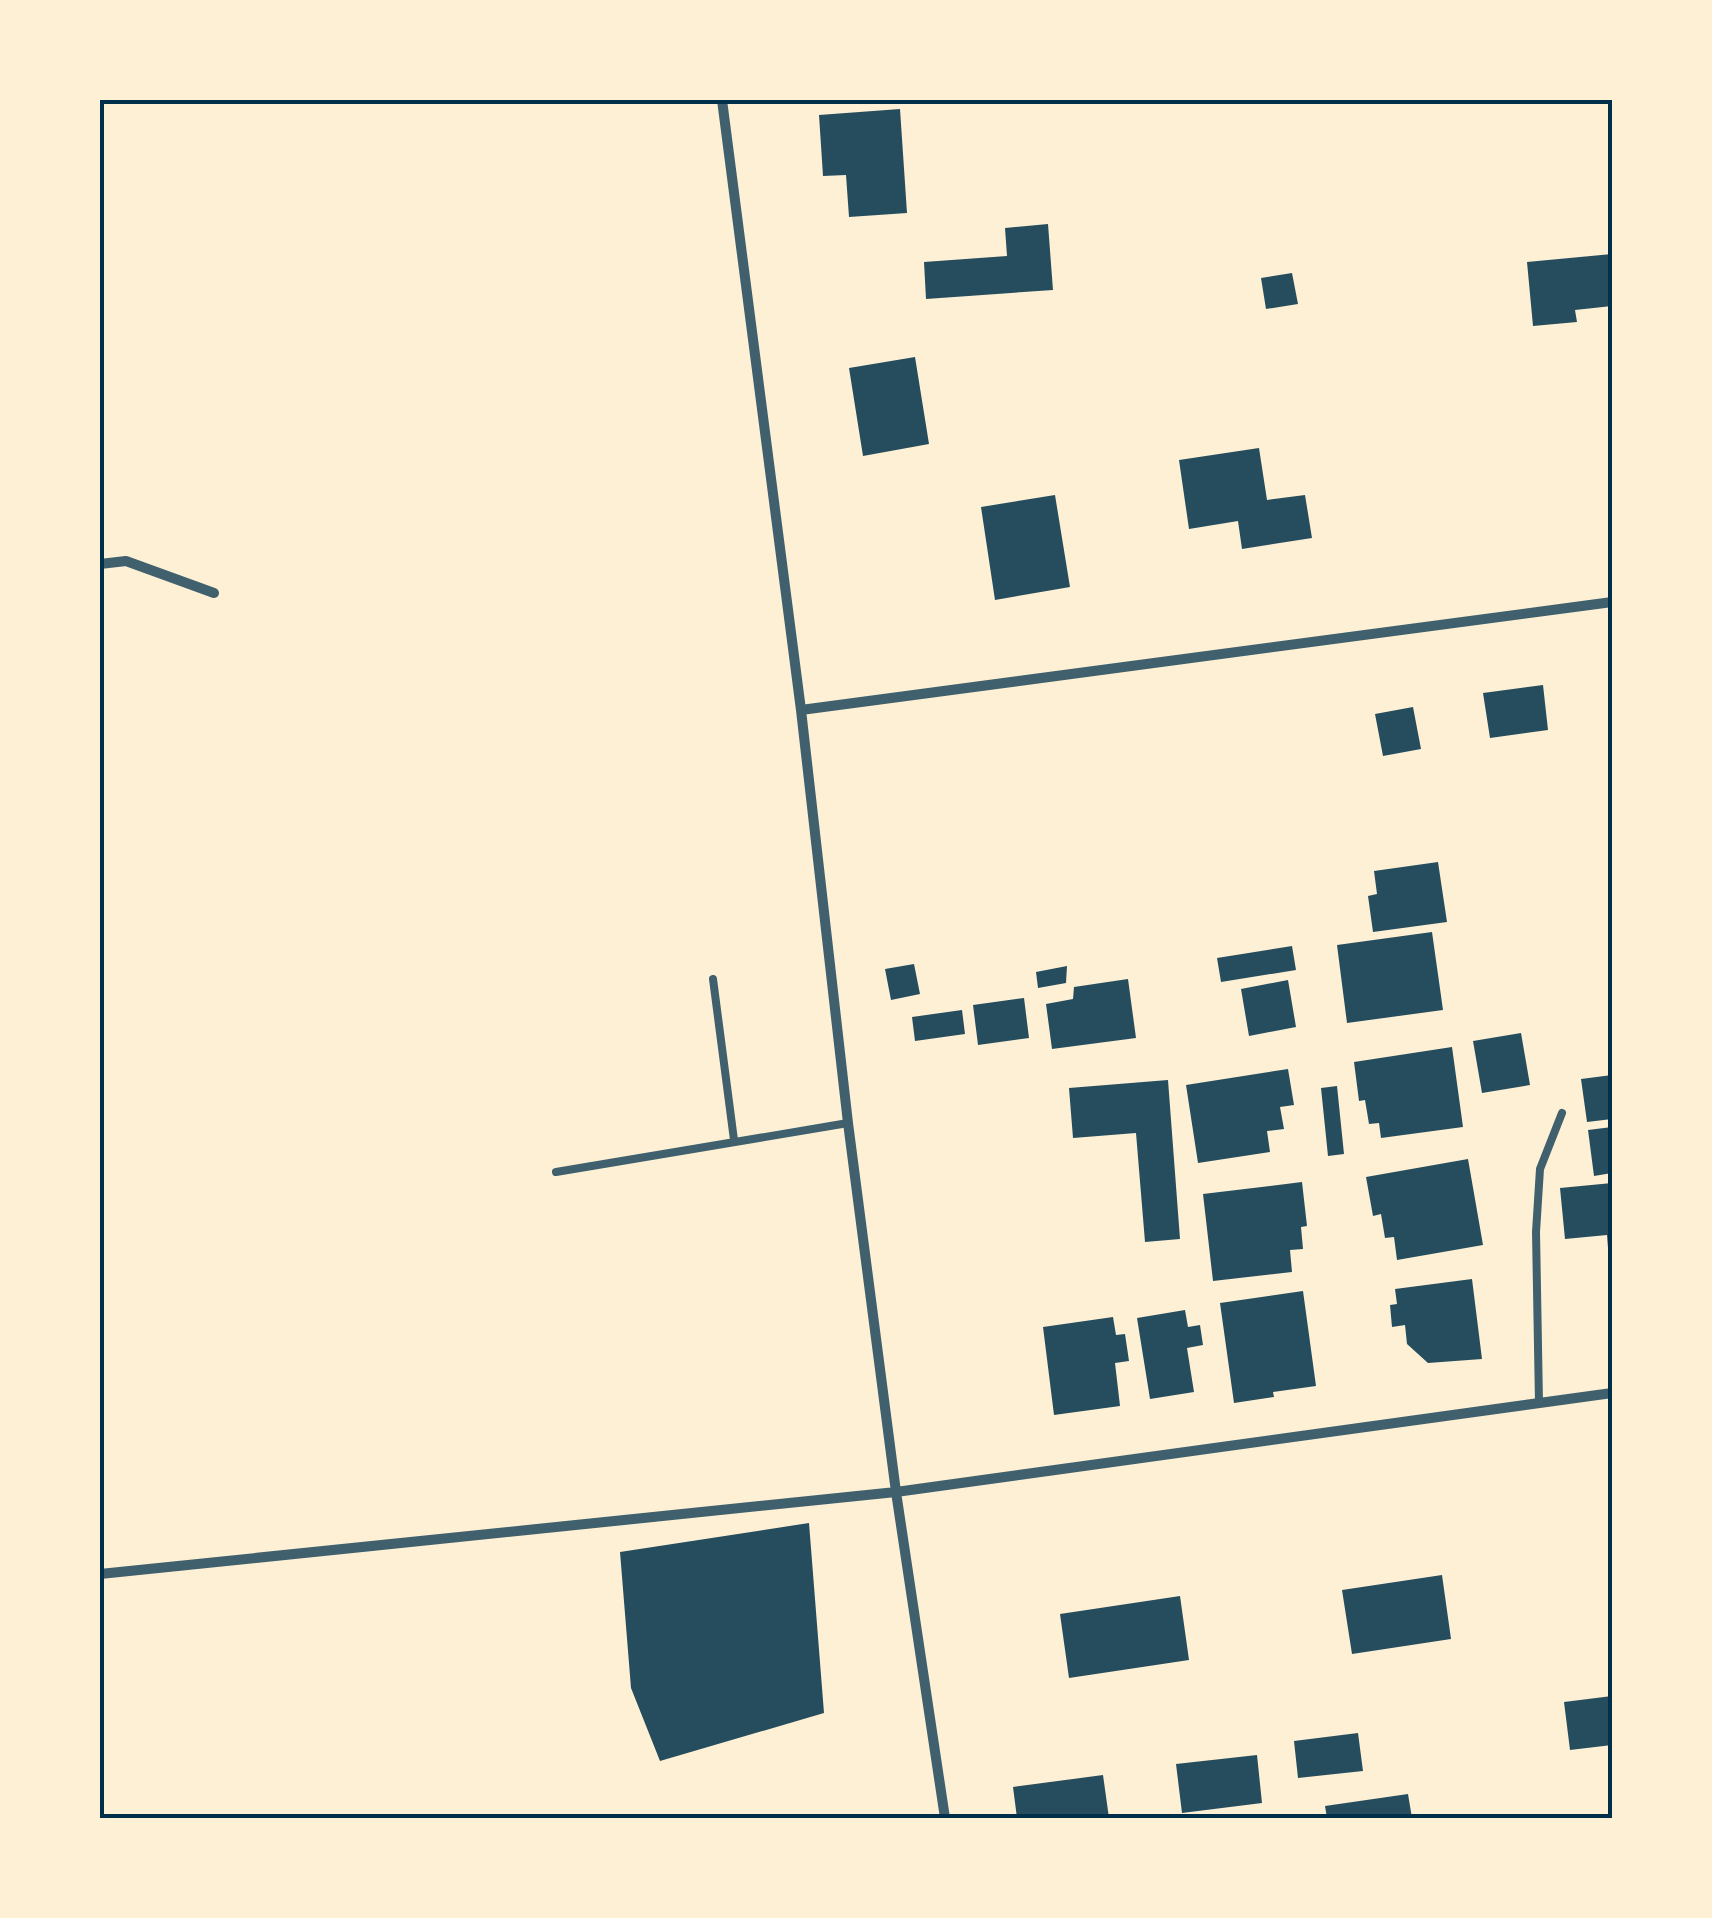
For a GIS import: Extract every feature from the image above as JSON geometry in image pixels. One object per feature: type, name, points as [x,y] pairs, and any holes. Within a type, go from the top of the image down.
[{"type":"street","points":[[722,100],[848,1124],[944,1818]]},
{"type":"street","points":[[100,564],[126,561],[214,593]]},
{"type":"street","points":[[800,710],[1612,602]]},
{"type":"street","points":[[100,1574],[896,1492],[1612,1393]]},
{"type":"lane","points":[[713,979],[734,1140]]},
{"type":"lane","points":[[1539,1403],[1536,1232],[1540,1169],[1562,1113]]},
{"type":"lane","points":[[556,1172],[848,1124]]},
{"type":"building","points":[[900,109],[907,213],[849,217],[846,175],[823,176],[819,115]]},
{"type":"building","points":[[1048,224],[1053,290],[926,299],[924,262],[1007,256],[1005,228]]},
{"type":"building","points":[[1612,254],[1612,306],[1575,310],[1577,322],[1533,326],[1527,262]]},
{"type":"building","points":[[1292,273],[1298,304],[1266,309],[1261,278]]},
{"type":"building","points":[[915,357],[929,444],[863,456],[849,368]]},
{"type":"building","points":[[1259,448],[1267,500],[1305,495],[1312,538],[1242,549],[1238,521],[1189,529],[1179,460]]},
{"type":"building","points":[[1055,495],[1070,587],[995,600],[981,507]]},
{"type":"building","points":[[1543,685],[1548,730],[1490,738],[1483,693]]},
{"type":"building","points":[[1413,707],[1421,749],[1383,756],[1375,714]]},
{"type":"building","points":[[1438,862],[1447,922],[1373,932],[1368,896],[1377,894],[1374,871]]},
{"type":"building","points":[[1432,932],[1443,1010],[1347,1023],[1337,945]]},
{"type":"building","points":[[1292,946],[1296,970],[1221,982],[1217,958]]},
{"type":"building","points":[[914,964],[920,994],[891,1000],[885,969]]},
{"type":"building","points":[[1067,966],[1066,983],[1038,988],[1036,972]]},
{"type":"building","points":[[1128,979],[1136,1038],[1052,1049],[1046,1004],[1073,999],[1074,987]]},
{"type":"building","points":[[1288,980],[1296,1027],[1249,1036],[1241,989]]},
{"type":"building","points":[[1024,998],[1029,1038],[978,1045],[973,1005]]},
{"type":"building","points":[[962,1010],[965,1034],[915,1041],[912,1017]]},
{"type":"building","points":[[1521,1033],[1530,1085],[1482,1093],[1473,1041]]},
{"type":"building","points":[[1452,1047],[1463,1127],[1381,1138],[1379,1123],[1369,1124],[1365,1100],[1359,1101],[1354,1062]]},
{"type":"building","points":[[1288,1069],[1294,1105],[1280,1107],[1284,1129],[1267,1131],[1270,1152],[1198,1163],[1186,1085]]},
{"type":"building","points":[[1612,1075],[1612,1119],[1587,1122],[1581,1079]]},
{"type":"building","points":[[1168,1080],[1180,1239],[1145,1242],[1136,1133],[1073,1138],[1069,1088]]},
{"type":"building","points":[[1337,1086],[1344,1154],[1328,1156],[1321,1088]]},
{"type":"building","points":[[1612,1127],[1612,1173],[1594,1176],[1588,1130]]},
{"type":"building","points":[[1468,1159],[1483,1245],[1397,1260],[1394,1237],[1385,1238],[1381,1214],[1373,1216],[1366,1177]]},
{"type":"building","points":[[1302,1182],[1307,1226],[1301,1227],[1303,1249],[1290,1250],[1292,1272],[1213,1281],[1203,1194]]},
{"type":"building","points":[[1612,1183],[1609,1261],[1607,1235],[1565,1239],[1560,1188]]},
{"type":"building","points":[[1472,1279],[1482,1359],[1428,1363],[1407,1344],[1405,1325],[1392,1327],[1390,1305],[1397,1304],[1395,1289]]},
{"type":"building","points":[[1303,1291],[1316,1386],[1234,1403],[1220,1303]]},
{"type":"building","points":[[1185,1310],[1188,1327],[1200,1325],[1203,1345],[1187,1348],[1194,1392],[1150,1399],[1137,1318]]},
{"type":"building","points":[[1113,1317],[1116,1335],[1125,1334],[1129,1361],[1115,1363],[1120,1406],[1054,1415],[1043,1327]]},
{"type":"building","points":[[809,1523],[824,1713],[660,1761],[631,1688],[620,1552]]},
{"type":"building","points":[[1442,1575],[1451,1639],[1352,1654],[1342,1590]]},
{"type":"building","points":[[1180,1596],[1189,1660],[1069,1678],[1060,1614]]},
{"type":"building","points":[[1612,1696],[1612,1745],[1570,1750],[1564,1702]]},
{"type":"building","points":[[1358,1733],[1363,1771],[1298,1778],[1294,1741]]},
{"type":"building","points":[[1257,1755],[1262,1803],[1182,1813],[1176,1764]]},
{"type":"building","points":[[1103,1775],[1109,1818],[1017,1818],[1013,1787]]},
{"type":"building","points":[[1408,1794],[1412,1818],[1327,1818],[1325,1806]]}]
